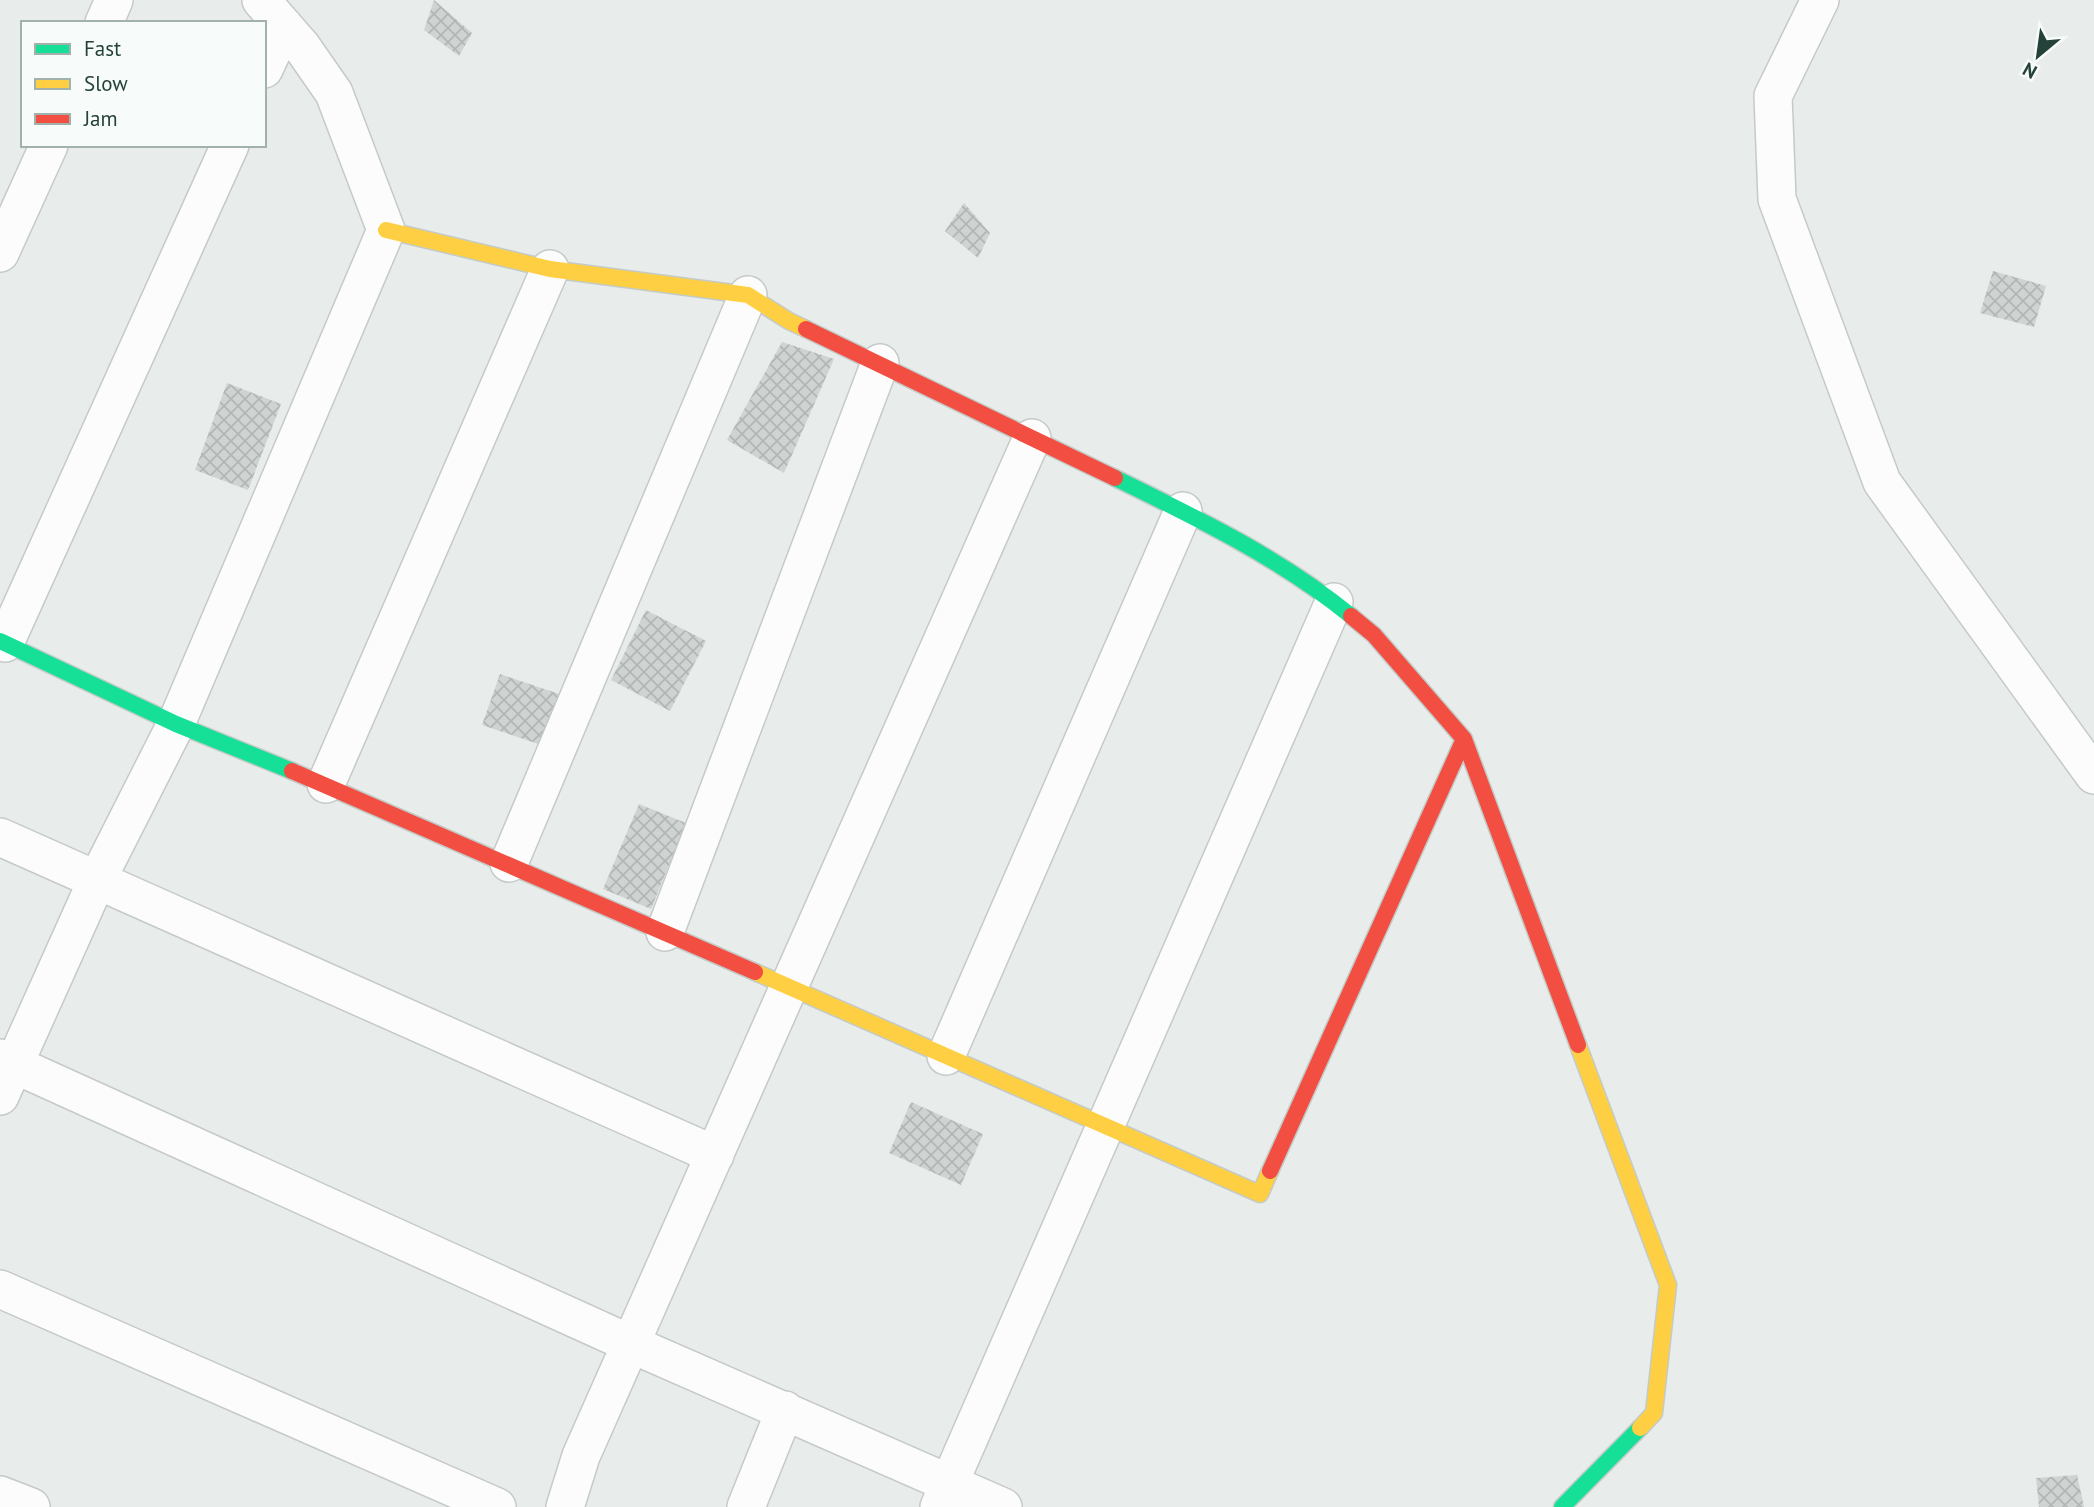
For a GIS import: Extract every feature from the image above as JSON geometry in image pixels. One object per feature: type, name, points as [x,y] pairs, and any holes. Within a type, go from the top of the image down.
[{"type":"street","points":[[105,21],[114,0]]},
{"type":"street","points":[[1820,0],[1773,96],[1777,199],[1882,482],[2094,775]]},
{"type":"street","points":[[266,57],[273,13]]},
{"type":"street","points":[[273,13],[302,47],[334,93],[386,230],[176,724],[97,880],[5,1073],[785,1410],[944,1495],[1003,1507]]},
{"type":"street","points":[[0,253],[48,147]]},
{"type":"street","points":[[229,147],[2,642],[176,724],[326,784],[509,863],[1260,1194],[1464,739]]},
{"type":"street","points":[[386,230],[550,269],[748,295],[789,321],[1183,511],[1280,564],[1334,602],[1374,635],[1464,739],[1668,1285],[1654,1413],[1562,1507]]},
{"type":"street","points":[[326,784],[550,269]]},
{"type":"street","points":[[509,863],[748,295]]},
{"type":"street","points":[[665,932],[880,363]]},
{"type":"street","points":[[565,1507],[581,1456],[1032,438]]},
{"type":"street","points":[[946,1056],[1183,511]]},
{"type":"street","points":[[944,1495],[1334,602]]},
{"type":"street","points":[[0,837],[715,1155]]},
{"type":"street","points":[[0,1289],[497,1507]]},
{"type":"street","points":[[746,1507],[785,1410]]},
{"type":"street","points":[[0,1495],[31,1507]]},
{"type":"building","points":[[434,0],[472,33],[459,56],[424,30]]},
{"type":"building","points":[[964,203],[990,233],[978,258],[945,231]]},
{"type":"building","points":[[1993,271],[2046,286],[2034,327],[1980,313]]},
{"type":"building","points":[[782,342],[834,359],[784,473],[727,440]]},
{"type":"building","points":[[227,383],[281,404],[248,490],[195,470]]},
{"type":"building","points":[[646,610],[706,641],[670,711],[611,680]]},
{"type":"building","points":[[500,674],[562,695],[544,746],[482,725]]},
{"type":"building","points":[[639,804],[686,823],[651,909],[603,889]]},
{"type":"building","points":[[911,1102],[983,1134],[961,1185],[889,1153]]},
{"type":"building","points":[[2077,1475],[2084,1507],[2039,1507],[2036,1478]]},
{"type":"traffic: fast","points":[[1115,478],[1267,557],[1351,616]]},
{"type":"traffic: fast","points":[[0,641],[176,724],[292,771]]},
{"type":"traffic: fast","points":[[1562,1507],[1640,1428]]},
{"type":"traffic: slow","points":[[386,230],[550,269],[748,295],[806,329]]},
{"type":"traffic: slow","points":[[755,972],[1260,1194],[1270,1171]]},
{"type":"traffic: slow","points":[[1578,1045],[1668,1285],[1654,1413],[1640,1428]]},
{"type":"traffic: jam","points":[[806,329],[1115,478]]},
{"type":"traffic: jam","points":[[1351,616],[1374,635],[1464,739],[1578,1045]]},
{"type":"traffic: jam","points":[[1270,1171],[1464,739]]},
{"type":"traffic: jam","points":[[292,771],[755,972]]}]
